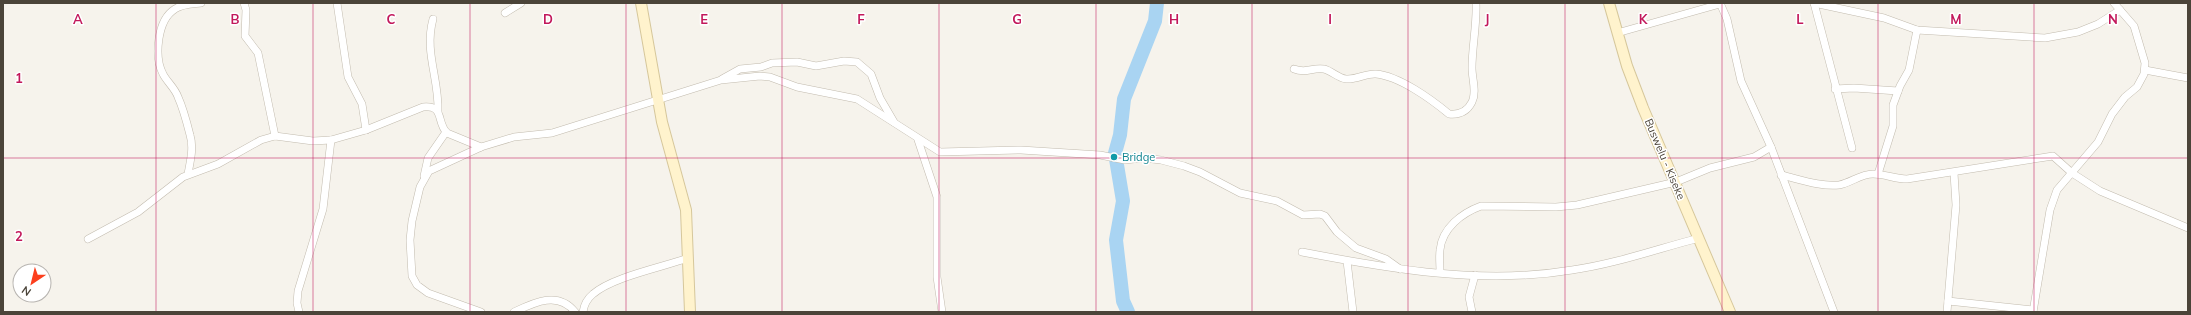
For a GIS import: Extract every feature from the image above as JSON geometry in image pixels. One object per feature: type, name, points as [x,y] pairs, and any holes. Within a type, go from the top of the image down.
[{"type":"main road","points":[[641,3],[665,136],[676,170],[686,210],[690,312]]},
{"type":"main road","name":"Buswelu - Kiseke","points":[[1609,3],[1617,33],[1643,108],[1676,182],[1730,312]]},
{"type":"street","points":[[188,174],[192,146],[190,135],[179,98],[172,84],[162,73],[159,40],[164,22],[173,9],[180,6],[201,3]]},
{"type":"street","points":[[244,3],[246,10],[245,36],[258,53],[275,136]]},
{"type":"street","points":[[337,3],[348,77],[362,104],[366,130]]},
{"type":"street","points":[[505,13],[520,3]]},
{"type":"street","points":[[1294,69],[1307,72],[1322,69],[1344,79],[1374,74],[1384,75],[1399,80],[1449,114],[1464,112],[1469,108],[1474,94],[1472,57],[1476,3]]},
{"type":"street","points":[[1852,148],[1814,3],[1884,18],[1917,30],[2045,38],[2078,32],[2098,24],[2120,10]]},
{"type":"street","points":[[1948,301],[2033,311],[2050,210],[2057,190],[2098,142],[2112,114],[2125,97],[2137,87],[2144,70],[2145,63],[2134,26],[2114,3]]},
{"type":"street","points":[[1617,33],[1720,4],[1727,19],[1741,82],[1771,147],[1834,312]]},
{"type":"street","points":[[433,19],[429,34],[429,49],[437,84],[438,111],[446,132],[481,147]]},
{"type":"street","points":[[1878,174],[1893,126],[1893,105],[1898,91],[1909,70],[1917,30]]},
{"type":"street","points":[[424,176],[436,166],[481,147],[514,137],[552,132],[646,105],[658,98],[689,91],[721,80],[740,69],[761,67],[772,63],[797,62],[816,66],[844,61],[857,62],[871,74],[880,98],[898,127]]},
{"type":"street","points":[[2144,70],[2188,78]]},
{"type":"street","points":[[721,80],[760,76],[770,77],[797,87],[857,99],[918,140],[940,152],[1021,150],[1100,155],[1125,160],[1143,158],[1161,160],[1184,166],[1200,172],[1240,194],[1277,201],[1303,214],[1320,214],[1325,216],[1337,232],[1356,248],[1386,259],[1400,269]]},
{"type":"street","points":[[1836,89],[1854,88],[1898,91]]},
{"type":"street","points":[[88,239],[138,212],[188,174],[218,164],[261,140],[275,136],[313,140],[331,140],[366,130],[423,107],[431,106],[438,111]]},
{"type":"street","points":[[446,132],[428,158],[424,176],[416,199],[410,240],[412,276],[417,285],[428,293],[481,312]]},
{"type":"street","points":[[299,312],[297,303],[298,291],[323,209],[331,140]]},
{"type":"street","points":[[918,140],[937,197],[937,277],[942,312]]},
{"type":"street","points":[[1440,272],[1440,250],[1442,242],[1452,224],[1471,210],[1481,206],[1556,207],[1577,205],[1676,182],[1705,169],[1754,157],[1771,147]]},
{"type":"street","points":[[1781,175],[1828,185],[1840,185],[1863,174],[1878,174],[1906,179],[1954,173],[1971,168],[2053,156],[2072,173],[2100,191],[2188,228]]},
{"type":"street","points":[[1947,312],[1956,205],[1954,173]]},
{"type":"street","points":[[1302,252],[1400,269],[1475,274],[1524,275],[1573,270],[1699,238]]},
{"type":"street","points":[[583,312],[588,300],[594,293],[617,281],[688,258]]},
{"type":"street","points":[[1347,261],[1353,312]]},
{"type":"street","points":[[1472,312],[1469,297],[1475,274]]},
{"type":"street","points":[[514,312],[544,300],[555,300],[566,304],[575,312]]},
{"type":"waterway","points":[[1128,312],[1123,301],[1116,240],[1123,201],[1115,153],[1120,135],[1124,99],[1155,21],[1157,3]]},
{"type":"place","name":"Bridge","points":[[1114,157]]}]
